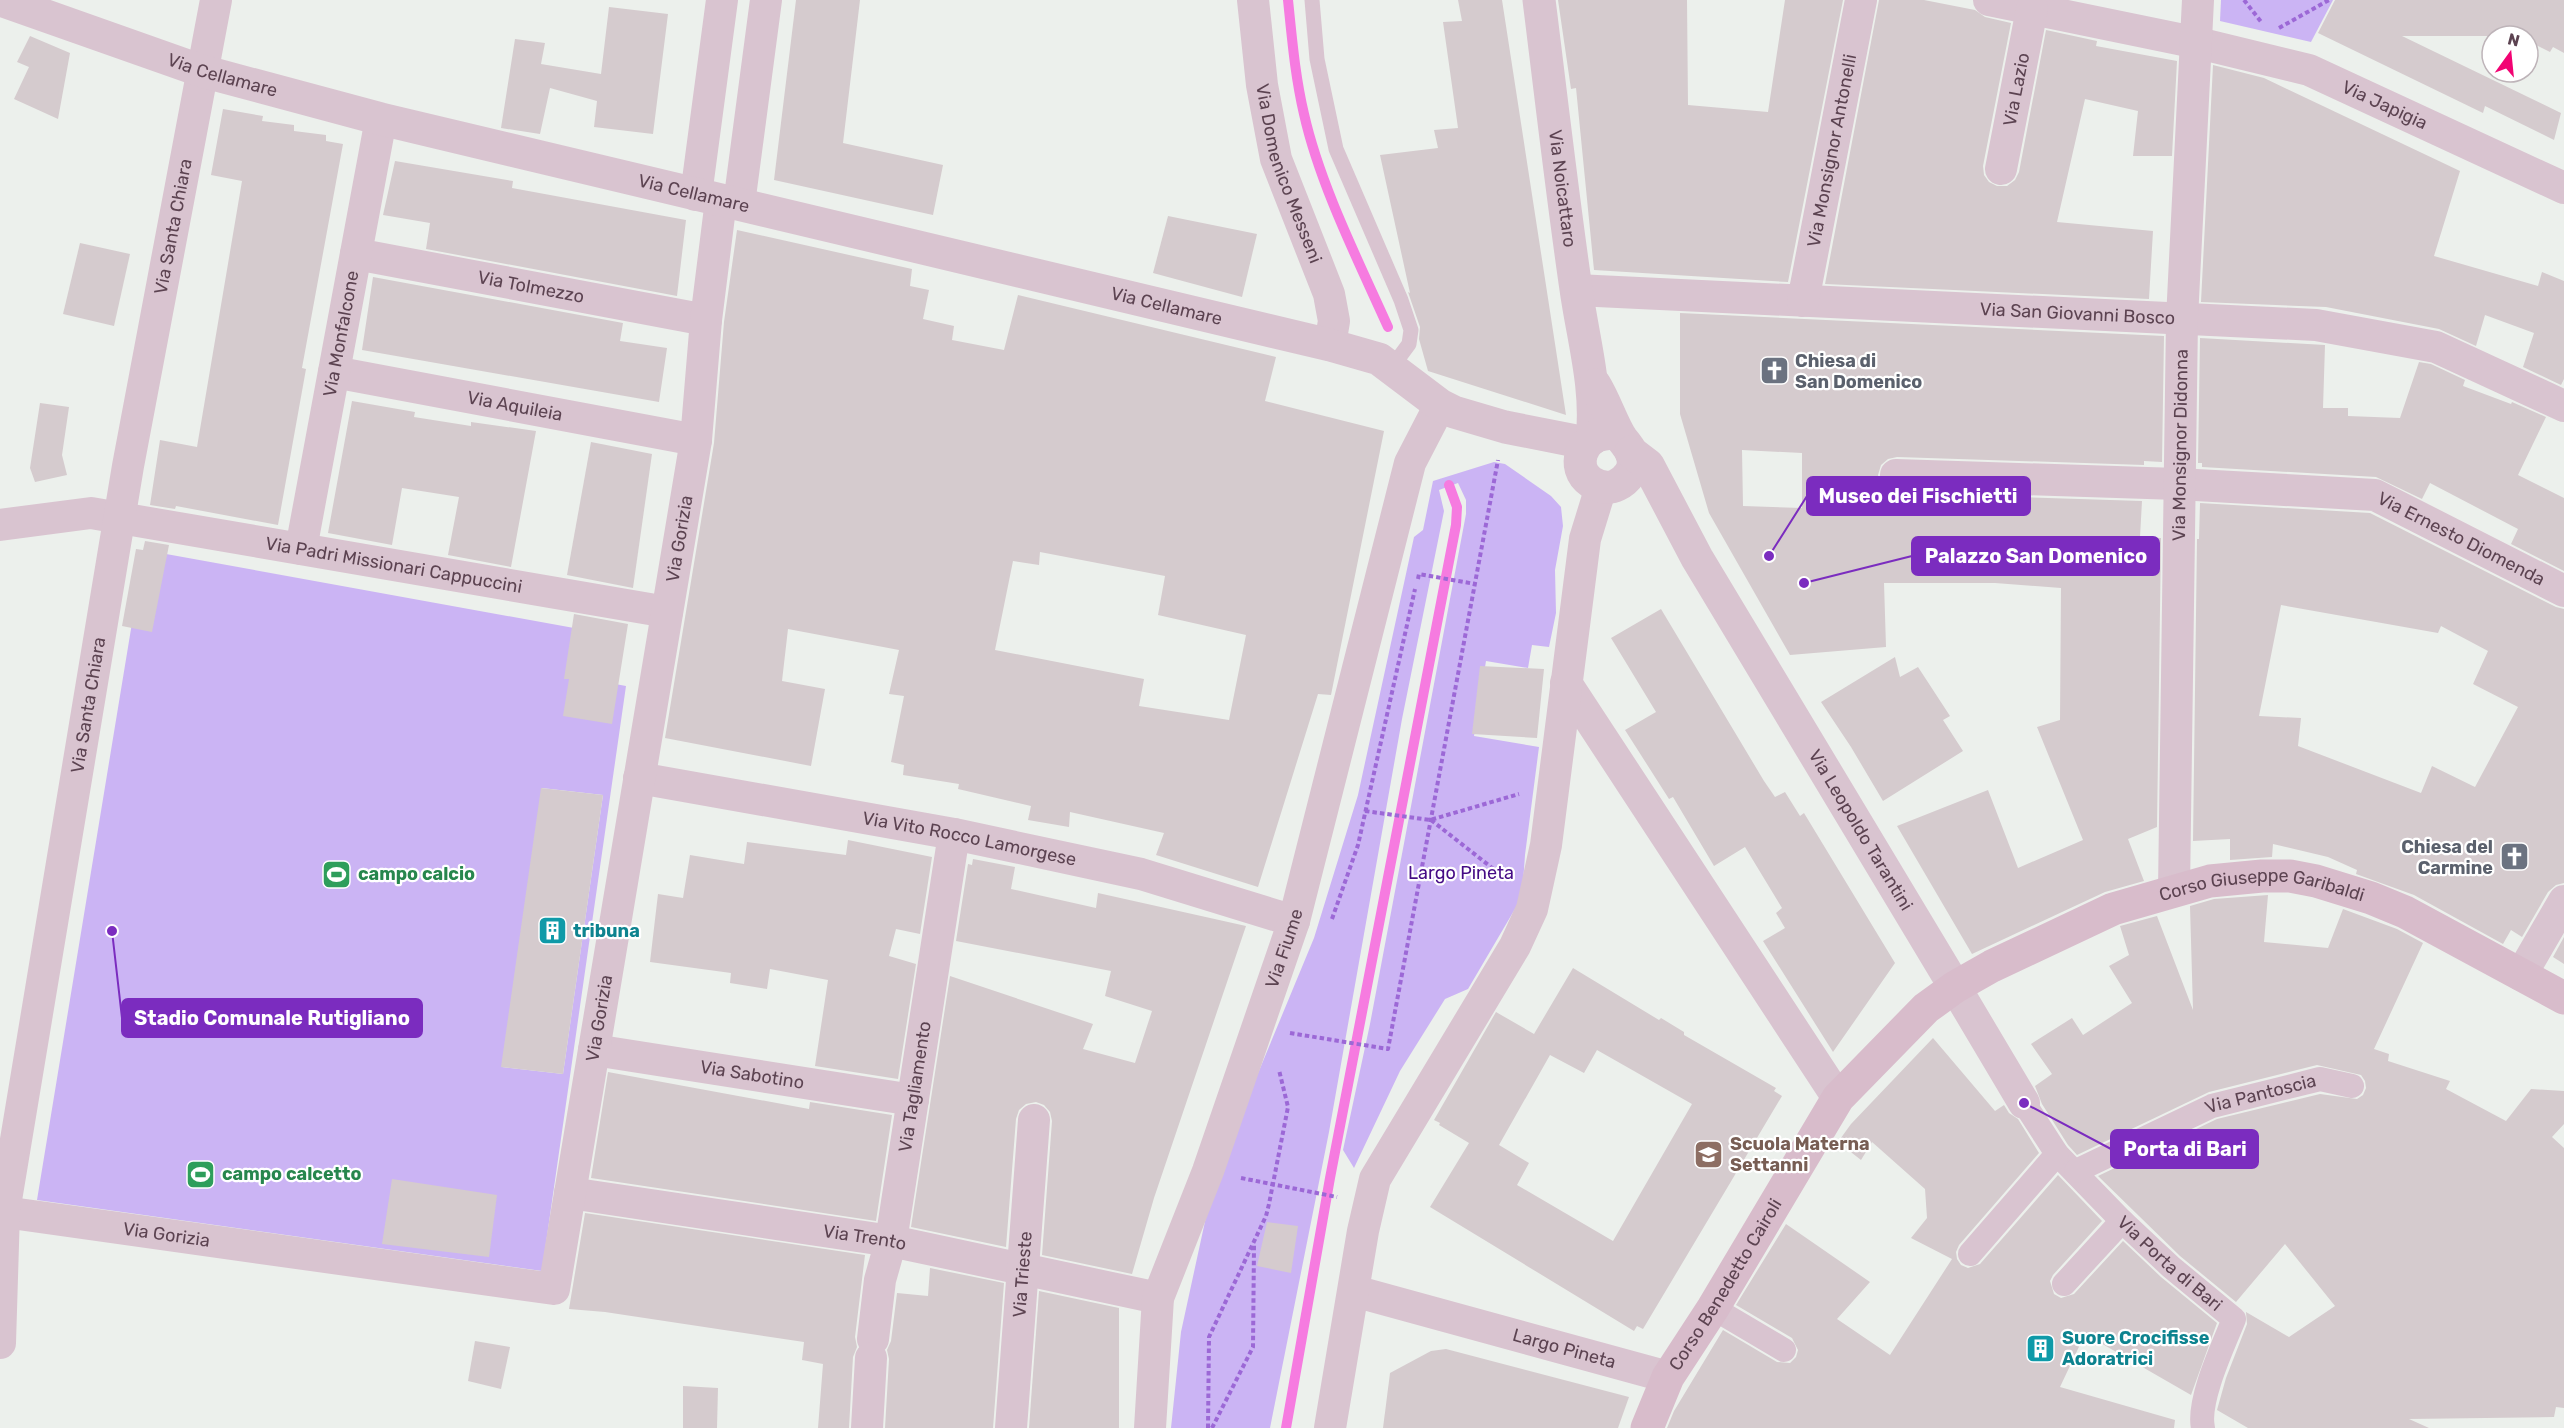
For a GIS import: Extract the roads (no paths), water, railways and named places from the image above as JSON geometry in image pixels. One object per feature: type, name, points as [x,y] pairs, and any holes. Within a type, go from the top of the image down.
[{"type":"main road","name":"Corso Giuseppe Garibaldi","points":[[1955,987],[1992,966],[2113,909],[2210,881],[2290,876],[2316,880],[2371,898],[2404,912],[2564,998]]},
{"type":"main road","name":"Corso Benedetto Cairoli","points":[[1647,1428],[1668,1377],[1713,1308],[1838,1098],[1926,1008],[1955,987]]},
{"type":"street","name":"Via Cellamare","points":[[1,0],[202,71],[381,119],[1330,345],[1379,359],[1440,405],[1472,419],[1505,427],[1608,443]]},
{"type":"street","name":"Via Santa Chiara","points":[[0,1343],[4,1212],[130,454],[216,0]]},
{"type":"street","points":[[719,200],[722,0]]},
{"type":"street","points":[[719,200],[766,0]]},
{"type":"street","name":"Via Domenico Messeni","points":[[1253,0],[1262,84],[1276,159],[1329,294],[1334,321],[1330,345]]},
{"type":"street","name":"Via Noicattaro","points":[[1539,0],[1576,290],[1591,379],[1608,443]]},
{"type":"street","name":"Via Monsignor Antonelli","points":[[1803,302],[1861,0]]},
{"type":"street","name":"Via Japigia","points":[[1989,0],[2198,43],[2309,70],[2564,188]]},
{"type":"street","name":"Via Monsignor Didonna","points":[[2174,891],[2182,319],[2198,43],[2198,0]]},
{"type":"street","name":"Via Lazio","points":[[2001,170],[2032,9]]},
{"type":"street","name":"Via Monfalcone","points":[[301,549],[381,119]]},
{"type":"street","name":"Via Gorizia","points":[[4,1212],[554,1288],[696,440],[719,200]]},
{"type":"street","name":"Via Tolmezzo","points":[[356,254],[706,320]]},
{"type":"street","name":"Via San Giovanni Bosco","points":[[1576,290],[2316,325],[2436,347],[2564,406]]},
{"type":"street","name":"Via Aquileia","points":[[334,372],[696,440]]},
{"type":"street","name":"Via Fiume","points":[[1150,1428],[1158,1298],[1208,1172],[1294,921],[1410,463],[1440,405]]},
{"type":"street","name":"Via Leopoldo Tarantini","points":[[1505,427],[1600,483],[1630,494],[1650,510],[1697,558]]},
{"type":"street","points":[[1608,443],[1633,464],[1631,473],[1623,482],[1600,483],[1580,459],[1608,443]]},
{"type":"street","name":"Via Leopoldo Tarantini","points":[[1608,443],[1648,465],[1697,558],[2029,1111]]},
{"type":"street","name":"Via Ernesto Diomenda","points":[[1896,475],[2178,484],[2375,495],[2564,591]]},
{"type":"street","points":[[1330,1428],[1363,1231],[1375,1179],[1515,946],[1534,901],[1546,845],[1585,539],[1600,483]]},
{"type":"street","name":"Via Padri Missionari Cappuccini","points":[[0,525],[91,513],[667,612]]},
{"type":"street","points":[[1566,683],[1838,1098]]},
{"type":"street","name":"Via Vito Rocco Lamorgese","points":[[639,778],[954,834],[1141,874],[1294,921]]},
{"type":"street","name":"Via Tagliamento","points":[[867,1428],[872,1348],[880,1280],[891,1241],[954,834]]},
{"type":"street","points":[[2521,975],[2564,901]]},
{"type":"street","name":"Via Sabotino","points":[[594,1050],[913,1100]]},
{"type":"street","name":"Via Pantoscia","points":[[2076,1172],[2212,1106],[2320,1080],[2352,1086]]},
{"type":"street","name":"Via Porta di Bari","points":[[2029,1111],[2057,1154],[2122,1221],[2171,1267],[2234,1319],[2215,1368],[2201,1416],[2203,1428]]},
{"type":"street","name":"Via Trieste","points":[[1011,1428],[1034,1119]]},
{"type":"street","points":[[1970,1254],[2057,1154]]},
{"type":"street","name":"Via Trento","points":[[570,1193],[891,1241],[1158,1298]]},
{"type":"street","points":[[2064,1284],[2122,1221]]},
{"type":"street","name":"Largo Pineta","points":[[1354,1291],[1668,1377]]},
{"type":"street","points":[[1713,1308],[1784,1350]]},
{"type":"lane","points":[[1312,0],[1317,59],[1336,149],[1401,300],[1411,330],[1409,344],[1392,367]]},
{"type":"waterway","points":[[1288,0],[1298,86],[1311,141],[1341,222],[1388,327]]},
{"type":"waterway","points":[[1286,1428],[1330,1178],[1456,525],[1457,507],[1449,485]]},
{"type":"place","name":"Chiesa di San Domenico","points":[[1774,371]]},
{"type":"place","name":"Museo dei Fischietti","points":[[1769,556]]},
{"type":"place","name":"Palazzo San Domenico","points":[[1804,583]]},
{"type":"place","name":"Chiesa del Carmine","points":[[2514,857]]},
{"type":"place","name":"campo calcio","points":[[337,874]]},
{"type":"place","name":"Stadio Comunale Rutigliano","points":[[112,931]]},
{"type":"place","name":"tribuna","points":[[552,931]]},
{"type":"place","name":"Porta di Bari","points":[[2024,1103]]},
{"type":"place","name":"Scuola Materna Settanni","points":[[1709,1154]]},
{"type":"place","name":"campo calcetto","points":[[201,1174]]},
{"type":"place","name":"Suore Crocifisse Adoratrici","points":[[2041,1348]]}]
